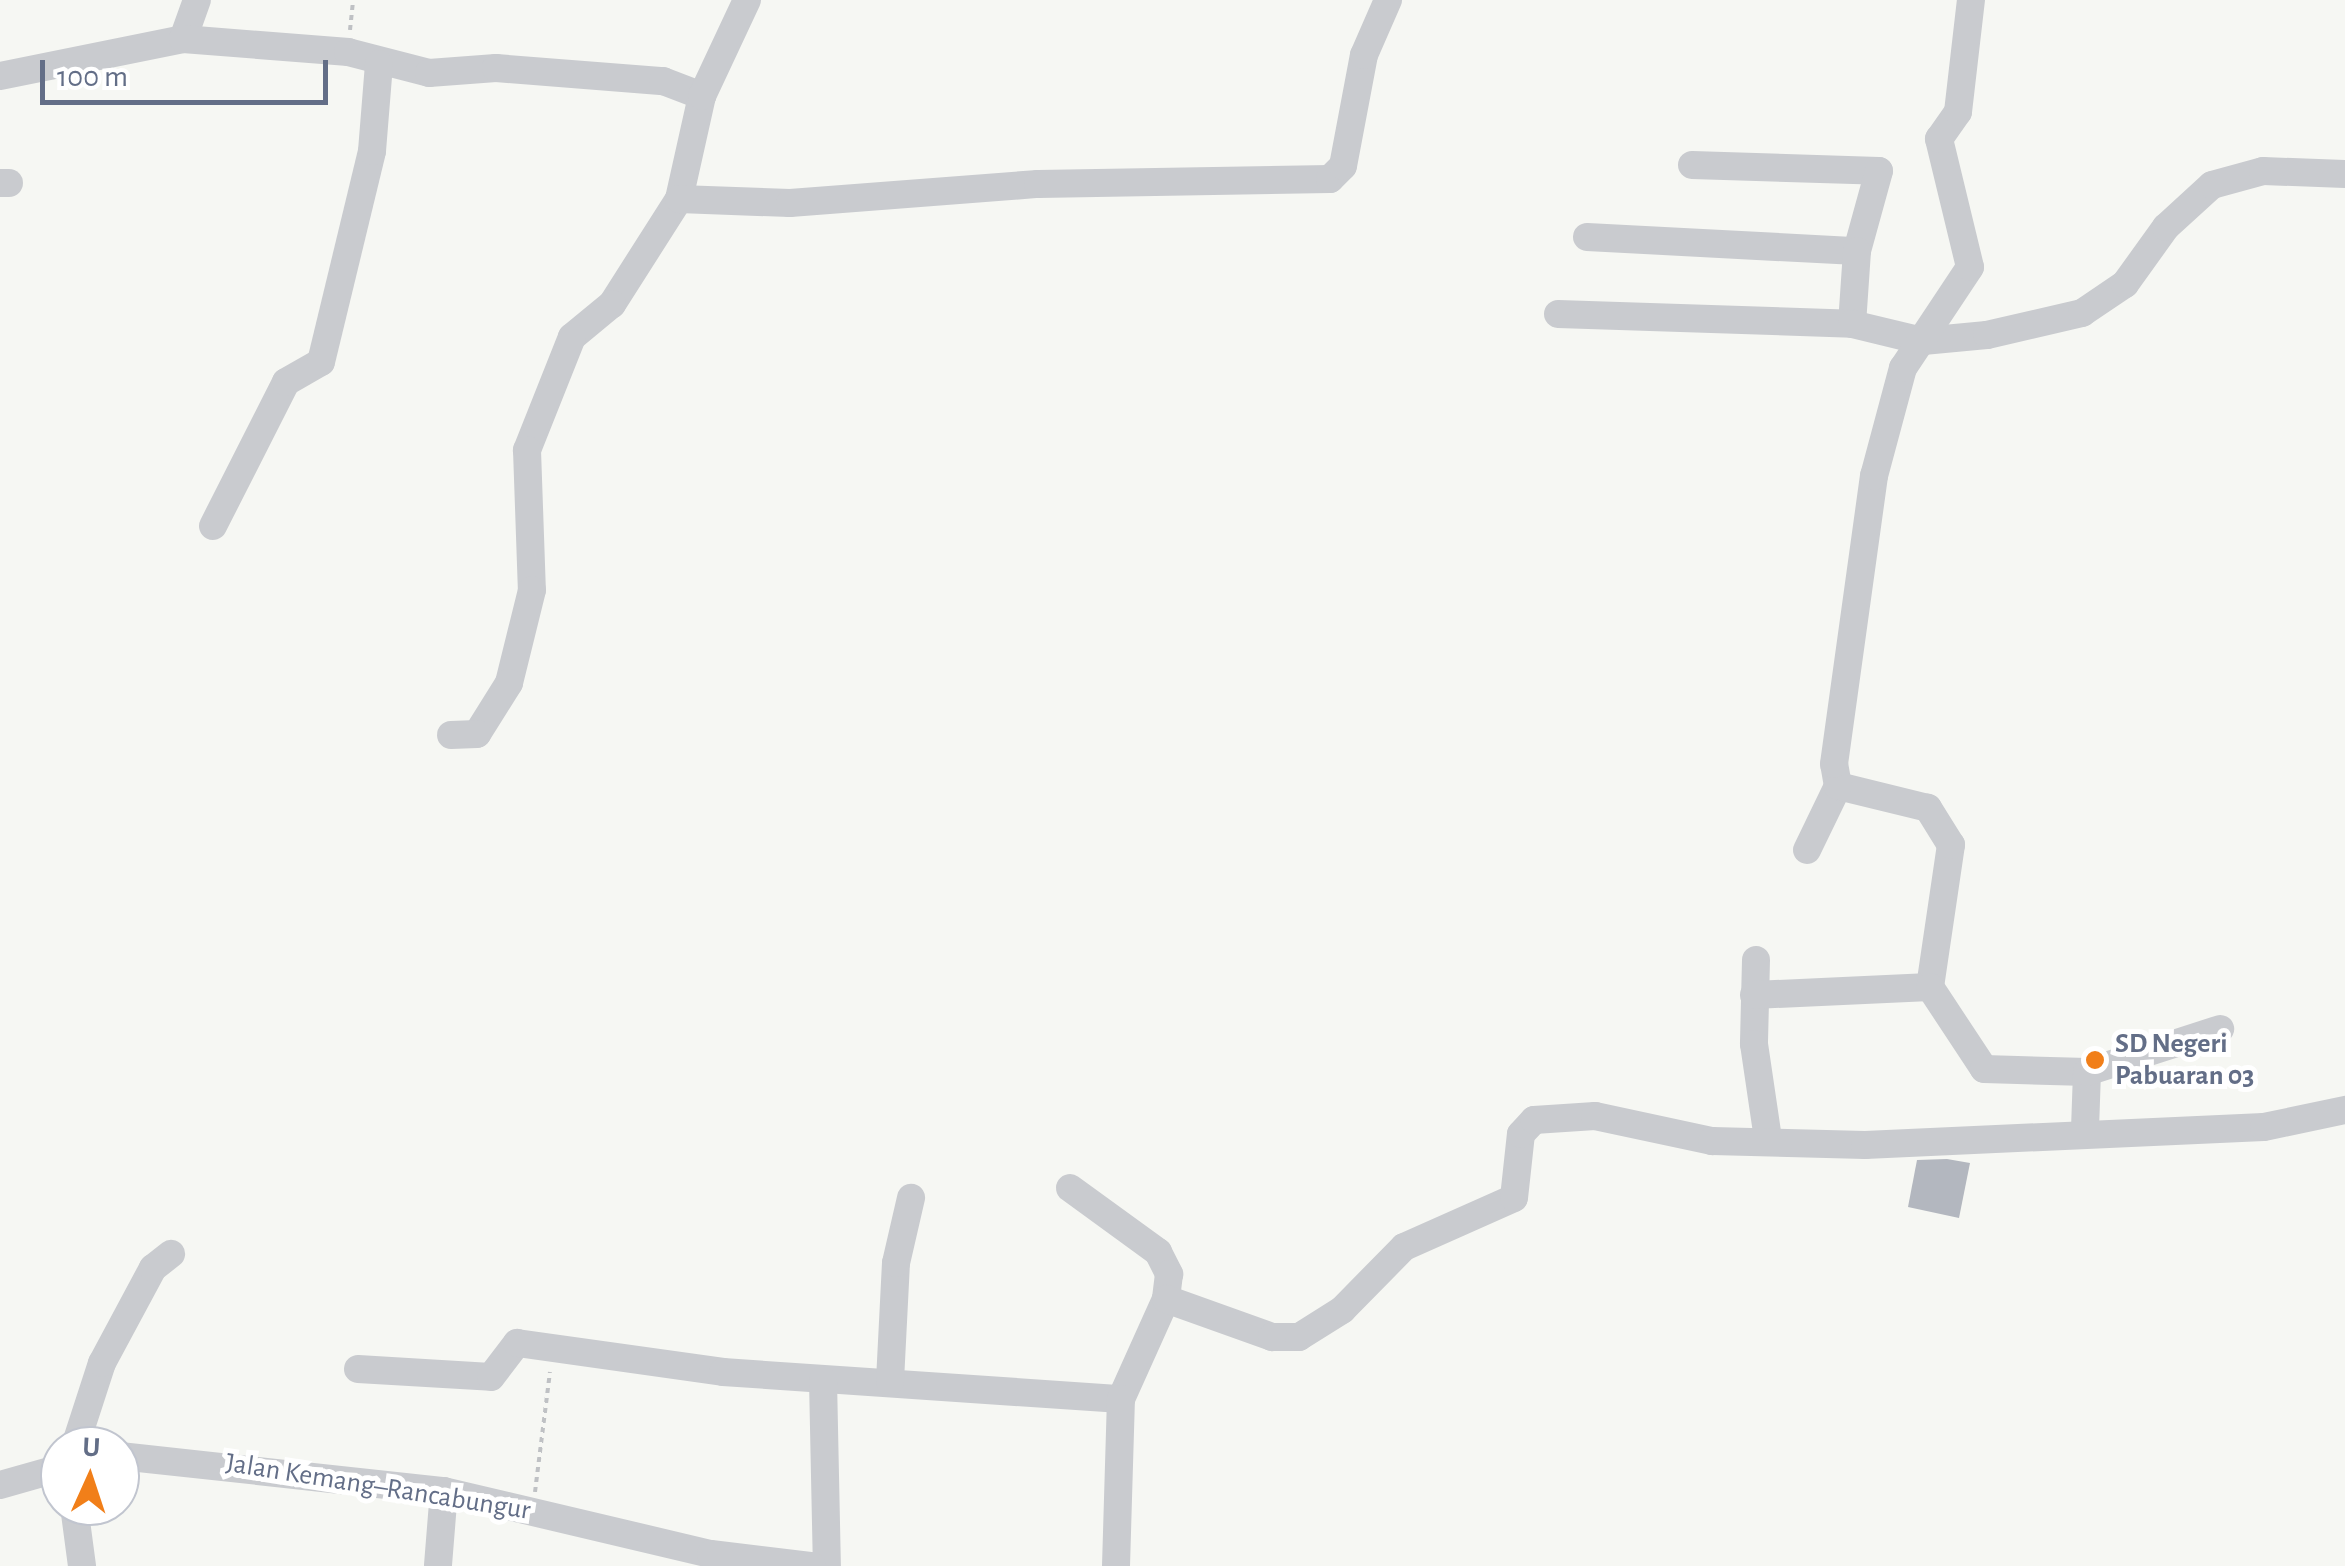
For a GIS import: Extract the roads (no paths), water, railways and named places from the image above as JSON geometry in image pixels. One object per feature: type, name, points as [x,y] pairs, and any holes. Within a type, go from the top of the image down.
[{"type":"street","points":[[183,39],[197,0]]},
{"type":"street","points":[[450,734],[477,734],[510,683],[532,590],[527,450],[561,359],[649,255],[680,199],[702,96],[746,0]]},
{"type":"street","points":[[680,199],[790,203],[1038,184],[1330,179],[1343,166],[1364,55],[1388,0]]},
{"type":"street","points":[[1807,850],[1838,786],[1836,734],[1874,476],[1903,368],[1924,342],[1970,267],[1938,139],[1958,112],[1971,0]]},
{"type":"street","points":[[0,76],[183,39],[348,52],[379,64],[663,81],[702,96]]},
{"type":"street","points":[[212,526],[286,382],[321,362],[372,150],[379,64]]},
{"type":"street","points":[[1692,164],[1878,172],[1857,251],[1852,324]]},
{"type":"street","points":[[1558,314],[1852,324],[1924,342],[2082,313],[2125,284],[2166,227],[2212,186],[2262,171],[2345,174]]},
{"type":"street","points":[[1587,237],[1857,251]]},
{"type":"street","points":[[1838,786],[1911,800],[1946,834],[1930,987],[1984,1069],[2087,1072],[2220,1029]]},
{"type":"street","points":[[1756,960],[1754,995],[1768,1140]]},
{"type":"street","points":[[1754,995],[1930,987]]},
{"type":"street","points":[[2085,1129],[2087,1072]]},
{"type":"street","points":[[1166,1299],[1272,1337],[1299,1337],[1342,1310],[1404,1247],[1511,1200],[1521,1134],[1534,1120],[1595,1116],[1712,1141],[1918,1144],[2085,1129],[2264,1126],[2345,1110]]},
{"type":"street","points":[[1070,1188],[1158,1252],[1169,1274],[1166,1299],[1121,1399],[1116,1566]]},
{"type":"street","points":[[890,1382],[896,1263],[911,1198]]},
{"type":"street","points":[[82,1426],[102,1364],[153,1268],[171,1254]]},
{"type":"street","points":[[358,1369],[490,1377],[510,1346],[553,1347],[823,1380],[1121,1399]]},
{"type":"street","points":[[823,1380],[827,1566]]},
{"type":"street","name":"Jalan Kemang–Rancabungur","points":[[140,1458],[444,1491],[710,1560],[812,1566]]},
{"type":"street","points":[[0,1485],[40,1474]]},
{"type":"street","points":[[438,1565],[444,1491]]},
{"type":"street","points":[[77,1526],[82,1566]]},
{"type":"place","name":"SD Negeri Pabuaran 03","points":[[2095,1060]]}]
